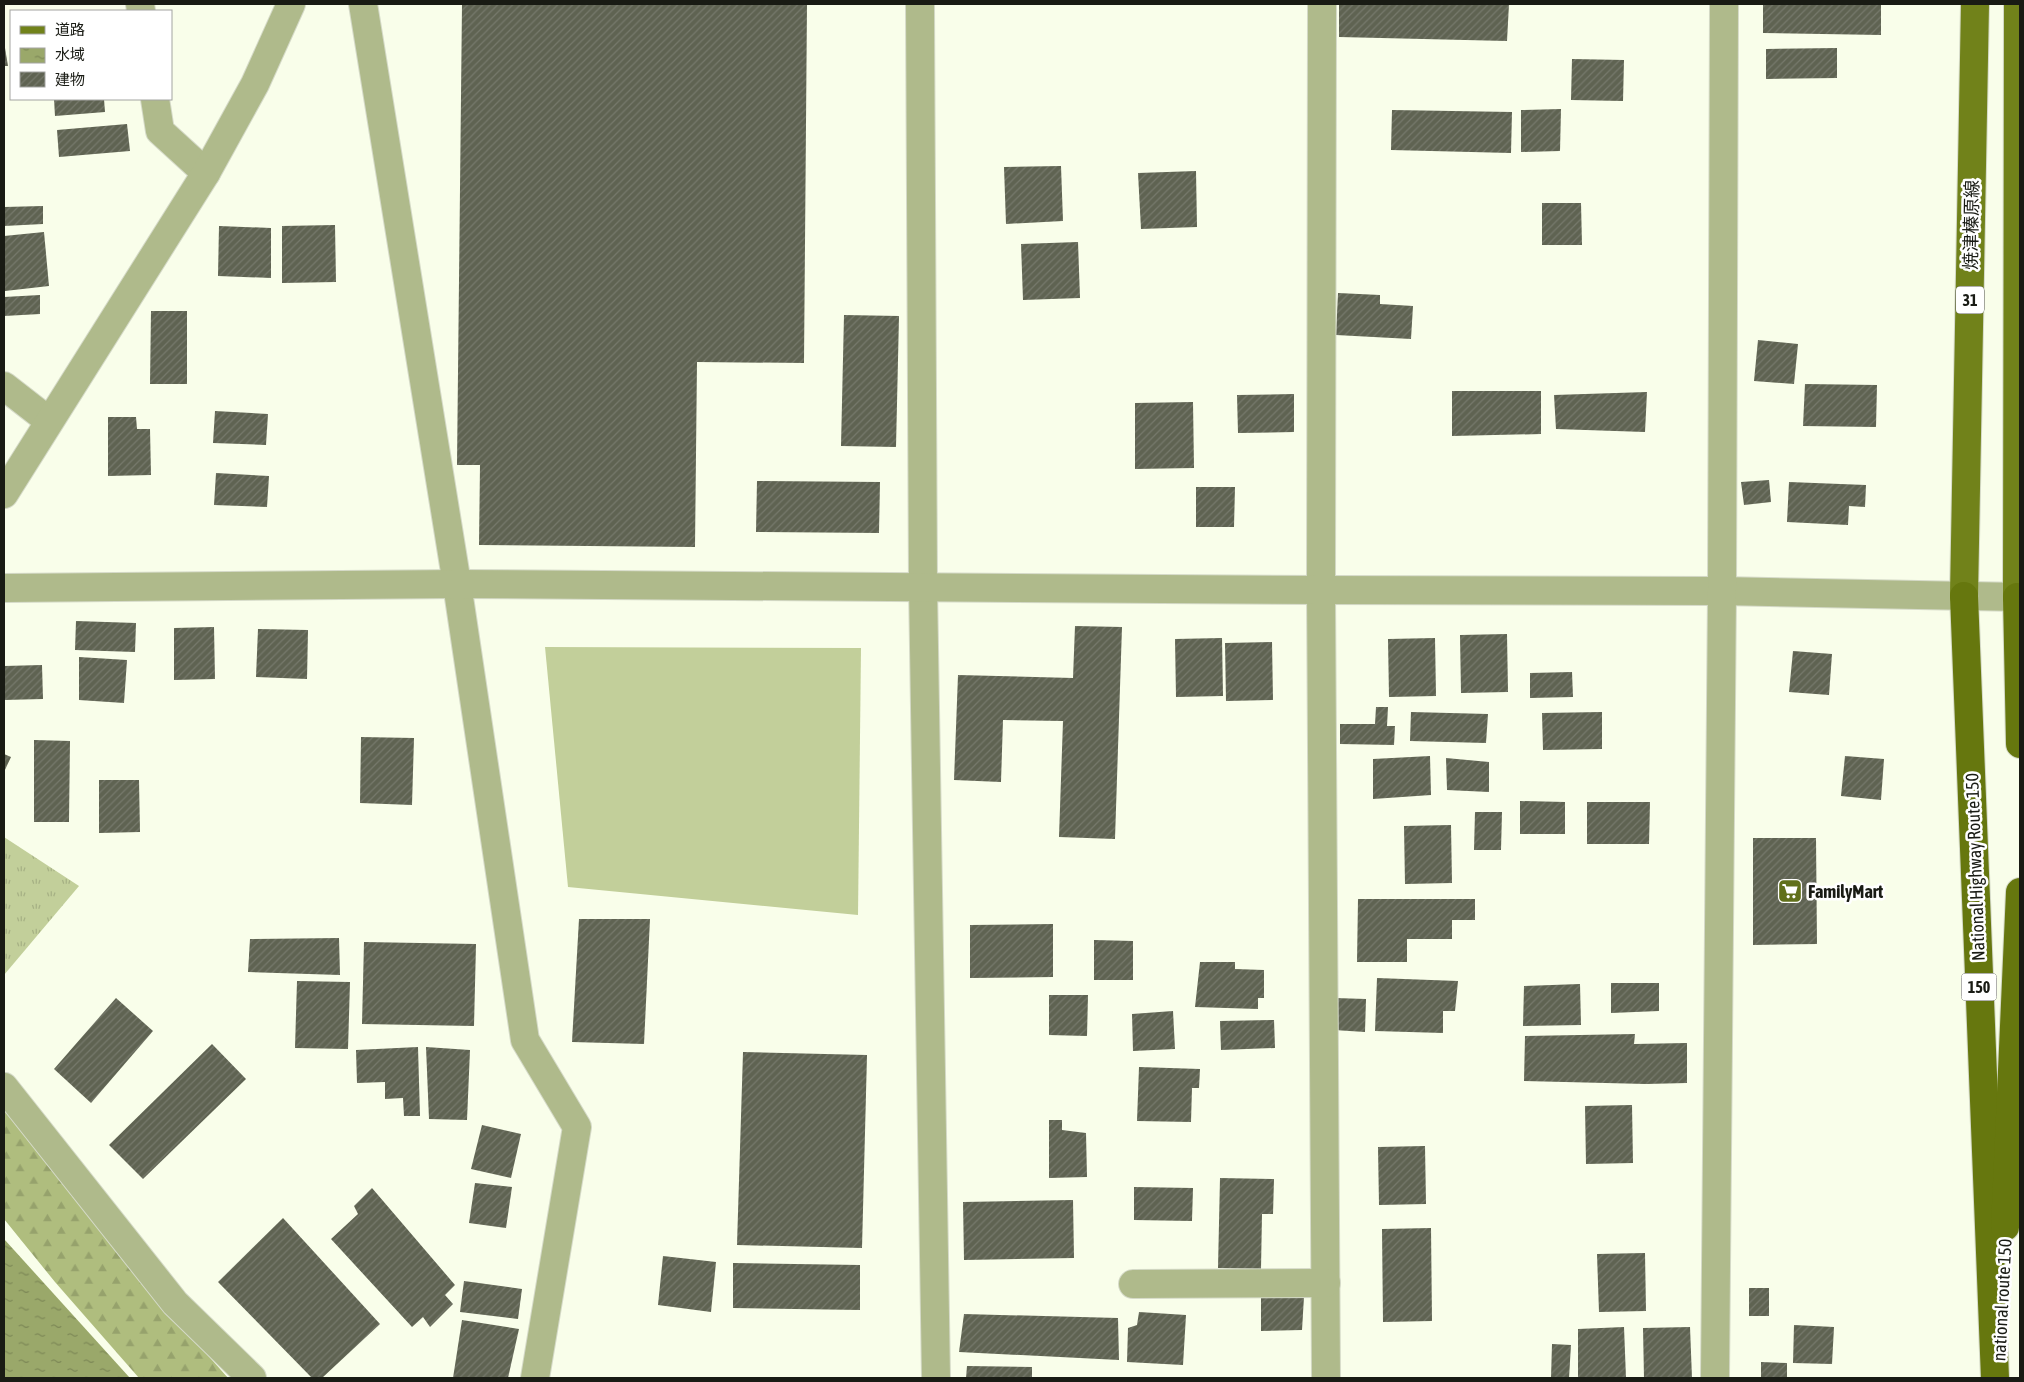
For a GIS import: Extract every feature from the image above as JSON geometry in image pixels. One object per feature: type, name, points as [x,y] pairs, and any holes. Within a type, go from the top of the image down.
[{"type":"highway","name":"National Highway Route 150","points":[[1964,596],[1996,1378]]},
{"type":"highway","points":[[2019,597],[2020,744]]},
{"type":"highway","name":"national route 150","points":[[1996,1378],[2020,892]]},
{"type":"main road","name":"焼津榛原線","points":[[1964,596],[1975,4]]},
{"type":"main road","points":[[2018,4],[2019,597]]},
{"type":"street","points":[[4,494],[206,174],[255,84],[290,4]]},
{"type":"street","points":[[363,4],[457,584],[525,1040],[577,1127],[535,1378]]},
{"type":"street","points":[[920,4],[923,586],[936,1378]]},
{"type":"street","points":[[1322,4],[1321,590],[1326,1378]]},
{"type":"street","points":[[1715,1378],[1722,592],[1724,4]]},
{"type":"street","points":[[155,100],[160,131],[206,174]]},
{"type":"street","points":[[4,386],[50,421]]},
{"type":"street","points":[[4,588],[457,584],[923,586],[1722,592],[2019,597]]},
{"type":"street","points":[[4,1087],[175,1303],[252,1378]]},
{"type":"street","points":[[1132,1284],[1326,1283]]},
{"type":"green space","points":[[545,647],[861,648],[858,915],[568,887]]},
{"type":"green space","points":[[4,837],[79,886],[4,975]]},
{"type":"green space","points":[[4,1109],[228,1378],[139,1378],[55,1282],[4,1219]]},
{"type":"water","points":[[4,1239],[130,1378],[4,1378]]},
{"type":"building","points":[[462,4],[807,4],[804,363],[697,362],[695,547],[479,545],[480,465],[457,465]]},
{"type":"building","points":[[1339,4],[1509,4],[1507,41],[1339,37]]},
{"type":"building","points":[[1763,4],[1881,4],[1881,35],[1763,33]]},
{"type":"building","points":[[4,42],[8,66],[4,66]]},
{"type":"building","points":[[1837,48],[1837,78],[1766,79],[1766,49]]},
{"type":"building","points":[[1572,59],[1624,60],[1623,101],[1571,100]]},
{"type":"building","points":[[54,100],[104,100],[105,112],[55,116]]},
{"type":"building","points":[[1561,109],[1560,151],[1521,152],[1521,110]]},
{"type":"building","points":[[1392,110],[1512,112],[1511,153],[1391,150]]},
{"type":"building","points":[[127,124],[130,151],[59,157],[57,130]]},
{"type":"building","points":[[1061,166],[1063,221],[1006,224],[1004,167]]},
{"type":"building","points":[[1196,171],[1197,227],[1141,229],[1138,173]]},
{"type":"building","points":[[1542,203],[1581,203],[1582,245],[1542,245]]},
{"type":"building","points":[[43,206],[43,224],[4,226],[4,207]]},
{"type":"building","points":[[335,225],[336,282],[282,283],[282,226]]},
{"type":"building","points":[[219,226],[271,228],[271,278],[218,276]]},
{"type":"building","points":[[44,232],[49,286],[5,291],[4,236]]},
{"type":"building","points":[[1078,242],[1080,298],[1023,300],[1021,244]]},
{"type":"building","points":[[1338,293],[1380,295],[1380,304],[1413,306],[1411,339],[1336,335]]},
{"type":"building","points":[[40,295],[40,314],[4,316],[4,297]]},
{"type":"building","points":[[151,311],[187,311],[187,384],[150,384]]},
{"type":"building","points":[[844,315],[899,316],[896,447],[841,446]]},
{"type":"building","points":[[1758,340],[1798,344],[1794,384],[1754,381]]},
{"type":"building","points":[[1805,384],[1877,385],[1876,427],[1803,426]]},
{"type":"building","points":[[1452,391],[1541,391],[1541,434],[1452,436]]},
{"type":"building","points":[[1647,392],[1645,432],[1556,429],[1554,395]]},
{"type":"building","points":[[1294,394],[1294,432],[1238,433],[1237,395]]},
{"type":"building","points":[[1193,402],[1194,468],[1135,469],[1135,403]]},
{"type":"building","points":[[215,411],[268,414],[266,445],[213,443]]},
{"type":"building","points":[[108,417],[136,417],[137,429],[150,429],[151,475],[108,476]]},
{"type":"building","points":[[216,473],[269,476],[267,507],[214,505]]},
{"type":"building","points":[[1769,480],[1771,502],[1744,505],[1741,482]]},
{"type":"building","points":[[757,481],[880,482],[879,533],[756,532]]},
{"type":"building","points":[[1789,482],[1866,485],[1865,507],[1849,506],[1848,525],[1787,522]]},
{"type":"building","points":[[1196,487],[1235,487],[1234,527],[1196,527]]},
{"type":"building","points":[[76,621],[136,623],[135,652],[75,650]]},
{"type":"building","points":[[1075,626],[1122,627],[1115,839],[1059,837],[1063,721],[1003,720],[1001,782],[954,780],[958,675],[1073,678]]},
{"type":"building","points":[[214,627],[215,679],[174,680],[174,628]]},
{"type":"building","points":[[258,629],[308,630],[307,679],[256,677]]},
{"type":"building","points":[[1507,634],[1508,692],[1461,693],[1460,635]]},
{"type":"building","points":[[1222,638],[1223,696],[1176,697],[1175,639]]},
{"type":"building","points":[[1435,638],[1436,696],[1389,697],[1388,639]]},
{"type":"building","points":[[1272,642],[1273,700],[1226,701],[1225,643]]},
{"type":"building","points":[[1793,651],[1832,654],[1829,695],[1789,692]]},
{"type":"building","points":[[79,657],[127,660],[124,703],[79,700]]},
{"type":"building","points":[[42,665],[43,699],[4,700],[4,666]]},
{"type":"building","points":[[1572,672],[1573,697],[1530,698],[1530,673]]},
{"type":"building","points":[[1376,707],[1388,707],[1387,726],[1395,726],[1394,745],[1340,744],[1340,724],[1375,724]]},
{"type":"building","points":[[1411,712],[1488,714],[1486,743],[1410,741]]},
{"type":"building","points":[[1602,712],[1602,749],[1543,750],[1542,713]]},
{"type":"building","points":[[361,737],[414,738],[412,805],[360,803]]},
{"type":"building","points":[[34,740],[70,741],[69,822],[34,822]]},
{"type":"building","points":[[4,754],[11,757],[4,772]]},
{"type":"building","points":[[1430,756],[1431,795],[1373,799],[1373,759]]},
{"type":"building","points":[[1845,756],[1884,759],[1881,800],[1841,796]]},
{"type":"building","points":[[1446,758],[1489,762],[1489,792],[1447,790]]},
{"type":"building","points":[[99,780],[139,780],[140,832],[99,833]]},
{"type":"building","points":[[1520,801],[1565,802],[1565,834],[1520,834]]},
{"type":"building","points":[[1587,802],[1650,802],[1649,844],[1587,844]]},
{"type":"building","points":[[1475,812],[1502,812],[1501,850],[1474,850]]},
{"type":"building","points":[[1451,825],[1452,883],[1405,884],[1404,826]]},
{"type":"building","points":[[1753,838],[1816,838],[1817,944],[1753,945]]},
{"type":"building","points":[[1358,899],[1475,899],[1475,920],[1452,920],[1452,939],[1407,939],[1407,962],[1357,962]]},
{"type":"building","points":[[579,919],[650,919],[644,1044],[572,1042]]},
{"type":"building","points":[[1053,924],[1053,977],[970,978],[970,925]]},
{"type":"building","points":[[339,938],[340,975],[248,972],[250,939]]},
{"type":"building","points":[[1094,940],[1133,941],[1133,980],[1094,980]]},
{"type":"building","points":[[364,942],[476,944],[474,1026],[362,1024]]},
{"type":"building","points":[[1200,962],[1235,962],[1235,969],[1264,970],[1264,998],[1258,998],[1258,1009],[1195,1007]]},
{"type":"building","points":[[1377,978],[1458,981],[1455,1011],[1443,1011],[1443,1033],[1375,1031]]},
{"type":"building","points":[[297,981],[350,982],[348,1049],[295,1048]]},
{"type":"building","points":[[1611,983],[1659,983],[1659,1011],[1611,1013]]},
{"type":"building","points":[[1580,984],[1581,1025],[1523,1026],[1524,986]]},
{"type":"building","points":[[1049,995],[1088,995],[1087,1036],[1049,1035]]},
{"type":"building","points":[[116,998],[153,1031],[91,1103],[54,1069]]},
{"type":"building","points":[[1335,998],[1366,999],[1365,1032],[1334,1030]]},
{"type":"building","points":[[1173,1011],[1175,1049],[1133,1051],[1132,1014]]},
{"type":"building","points":[[1274,1020],[1275,1048],[1221,1050],[1220,1021]]},
{"type":"building","points":[[1635,1034],[1634,1044],[1687,1043],[1687,1083],[1646,1084],[1524,1081],[1525,1036]]},
{"type":"building","points":[[212,1044],[246,1079],[143,1179],[109,1145]]},
{"type":"building","points":[[418,1047],[420,1116],[404,1116],[403,1098],[385,1099],[385,1082],[357,1083],[356,1050]]},
{"type":"building","points":[[426,1047],[470,1050],[467,1120],[429,1119]]},
{"type":"building","points":[[743,1052],[867,1055],[862,1248],[737,1245]]},
{"type":"building","points":[[1139,1067],[1200,1069],[1199,1088],[1192,1088],[1191,1122],[1137,1121]]},
{"type":"building","points":[[1632,1105],[1633,1163],[1586,1164],[1585,1106]]},
{"type":"building","points":[[1049,1120],[1062,1120],[1062,1130],[1086,1133],[1087,1177],[1049,1178]]},
{"type":"building","points":[[482,1125],[521,1134],[511,1178],[471,1169]]},
{"type":"building","points":[[1425,1146],[1426,1204],[1379,1205],[1378,1147]]},
{"type":"building","points":[[1220,1178],[1274,1179],[1273,1214],[1262,1214],[1261,1269],[1218,1268]]},
{"type":"building","points":[[475,1183],[512,1187],[506,1228],[469,1223]]},
{"type":"building","points":[[1134,1187],[1193,1188],[1192,1221],[1134,1220]]},
{"type":"building","points":[[372,1188],[455,1285],[445,1295],[453,1304],[430,1327],[423,1317],[412,1327],[331,1239],[358,1214],[354,1206]]},
{"type":"building","points":[[1073,1200],[1074,1258],[964,1260],[963,1202]]},
{"type":"building","points":[[283,1218],[380,1324],[322,1378],[312,1378],[218,1282]]},
{"type":"building","points":[[1431,1228],[1432,1321],[1383,1322],[1382,1229]]},
{"type":"building","points":[[1645,1253],[1646,1311],[1599,1312],[1597,1254]]},
{"type":"building","points":[[663,1256],[716,1262],[711,1312],[658,1305]]},
{"type":"building","points":[[733,1263],[860,1265],[860,1310],[733,1308]]},
{"type":"building","points":[[464,1281],[522,1289],[518,1319],[460,1312]]},
{"type":"building","points":[[1749,1288],[1769,1288],[1769,1316],[1749,1316]]},
{"type":"building","points":[[1261,1295],[1304,1297],[1302,1330],[1261,1331]]},
{"type":"building","points":[[1139,1312],[1186,1315],[1183,1365],[1127,1362],[1128,1328],[1137,1325]]},
{"type":"building","points":[[964,1314],[1118,1318],[1119,1360],[959,1352]]},
{"type":"building","points":[[462,1320],[519,1329],[508,1378],[453,1378]]},
{"type":"building","points":[[1794,1325],[1834,1327],[1832,1364],[1793,1363]]},
{"type":"building","points":[[1624,1327],[1626,1378],[1578,1378],[1578,1329]]},
{"type":"building","points":[[1690,1327],[1692,1378],[1644,1378],[1643,1328]]},
{"type":"building","points":[[1552,1344],[1571,1345],[1569,1378],[1551,1378]]},
{"type":"building","points":[[1761,1362],[1787,1363],[1787,1378],[1761,1378]]},
{"type":"building","points":[[967,1366],[1032,1367],[1032,1378],[966,1378]]},
{"type":"place","name":"FamilyMart","points":[[1790,891]]}]
